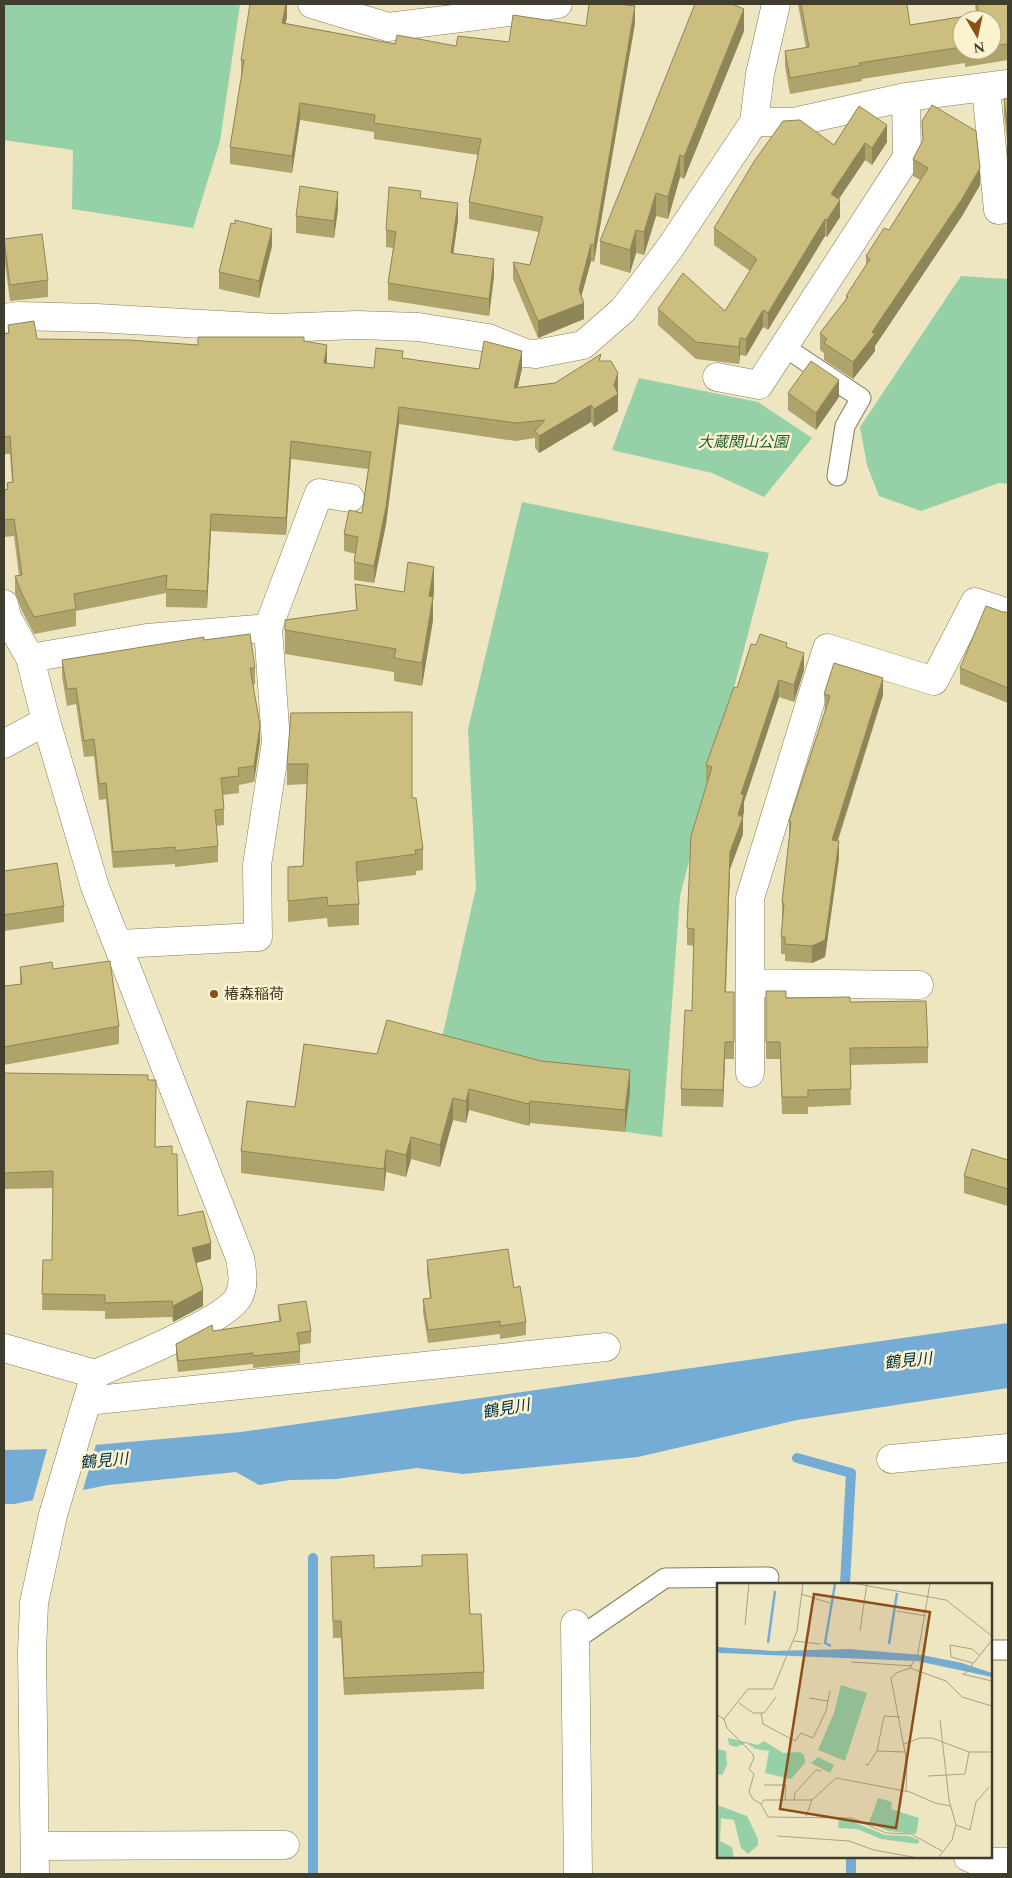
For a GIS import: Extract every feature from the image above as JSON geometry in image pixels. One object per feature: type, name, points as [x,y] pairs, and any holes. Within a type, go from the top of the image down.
[{"type":"street","points":[[312,4],[388,27],[558,4]]},
{"type":"street","points":[[4,318],[18,316],[77,318],[274,328],[357,324],[418,326],[488,338],[525,353],[536,354],[583,345],[623,310],[670,248],[754,122],[760,74],[776,4]]},
{"type":"street","points":[[754,122],[794,122],[906,98],[997,86],[998,210],[1008,209]]},
{"type":"street","points":[[717,377],[759,385],[907,158],[906,98]]},
{"type":"street","points":[[119,944],[258,937],[257,866],[276,742],[268,628],[320,494],[350,498]]},
{"type":"street","points":[[750,1074],[750,898],[827,648],[934,680],[975,602],[1008,613]]},
{"type":"street","points":[[4,604],[8,617],[30,658],[46,720],[96,887],[240,1258],[243,1286],[238,1298],[214,1319],[95,1374],[4,1348]]},
{"type":"street","points":[[30,658],[147,638],[268,628]]},
{"type":"street","points":[[4,744],[46,720]]},
{"type":"street","points":[[750,983],[919,985]]},
{"type":"street","points":[[86,1407],[606,1347]]},
{"type":"street","points":[[35,1874],[32,1652],[34,1603],[53,1515],[95,1374]]},
{"type":"street","points":[[890,1459],[1008,1448]]},
{"type":"street","points":[[575,1632],[578,1874]]},
{"type":"street","points":[[35,1846],[285,1846]]},
{"type":"street","points":[[970,1858],[979,1862],[1008,1862]]},
{"type":"lane","points":[[783,346],[861,398],[845,426],[837,476]]},
{"type":"lane","points":[[575,1632],[665,1578],[769,1577]]},
{"type":"lane","points":[[992,1650],[1008,1650]]},
{"type":"green space","points":[[4,4],[240,4],[220,141],[193,228],[72,209],[73,150],[4,140]]},
{"type":"green space","points":[[961,276],[1008,279],[1008,484],[999,483],[921,511],[879,496],[867,465],[860,427]]},
{"type":"green space","name":"大蔵関山公園","points":[[639,378],[758,402],[812,438],[764,497],[712,473],[612,450]]},
{"type":"green space","points":[[522,502],[769,553],[680,896],[662,1137],[427,1104],[476,888],[468,729]]},
{"type":"water","name":"鶴見川","points":[[1008,1323],[1008,1388],[797,1420],[638,1457],[463,1474],[417,1468],[336,1479],[290,1480],[259,1485],[236,1472],[108,1485],[14,1504],[4,1504],[4,1450],[49,1449],[241,1432]]},
{"type":"pier","points":[[97,1441],[82,1493],[32,1503],[48,1446]]},
{"type":"building","points":[[250,4],[286,4],[282,23],[395,44],[397,35],[456,46],[458,36],[509,42],[513,15],[586,26],[589,4],[635,6],[594,245],[591,244],[579,290],[584,303],[538,321],[513,262],[530,265],[543,217],[469,202],[481,139],[374,123],[375,115],[300,103],[292,156],[230,147],[244,60],[241,60]]},
{"type":"building","points":[[695,4],[732,4],[744,9],[684,157],[680,155],[668,197],[656,193],[644,232],[636,230],[630,250],[600,241]]},
{"type":"building","points":[[801,4],[907,4],[910,25],[952,18],[952,49],[859,63],[862,65],[790,78],[785,51],[809,47]]},
{"type":"building","points":[[977,4],[1008,4],[1008,44],[1002,45],[1002,10],[978,10]]},
{"type":"building","points":[[1008,98],[1008,129],[1004,99]]},
{"type":"building","points":[[932,105],[976,131],[980,168],[962,199],[872,332],[875,334],[853,362],[824,343],[827,339],[820,333],[848,297],[846,296],[870,259],[866,256],[884,228],[889,230],[928,168],[913,159],[923,140],[922,121]]},
{"type":"building","points":[[859,106],[887,125],[872,148],[865,143],[831,194],[840,200],[827,220],[825,219],[768,313],[763,310],[746,339],[740,338],[739,347],[696,342],[658,309],[683,273],[725,311],[757,259],[714,228],[755,160],[783,121],[800,120],[834,145]]},
{"type":"building","points":[[300,186],[338,192],[334,221],[296,216]]},
{"type":"building","points":[[389,187],[421,191],[420,198],[458,203],[451,253],[494,259],[489,299],[388,283],[396,232],[386,230]]},
{"type":"building","points":[[235,220],[272,229],[259,281],[219,272],[231,223],[235,224]]},
{"type":"building","points":[[42,234],[48,280],[10,285],[4,239]]},
{"type":"building","points":[[34,321],[37,339],[129,340],[198,345],[198,337],[304,337],[304,341],[327,345],[324,363],[374,368],[376,348],[403,351],[402,358],[479,369],[484,341],[522,351],[514,388],[555,383],[601,354],[599,361],[611,361],[618,373],[614,385],[618,394],[594,409],[591,405],[539,436],[535,431],[545,420],[516,423],[399,407],[386,507],[374,566],[354,562],[358,537],[344,534],[349,510],[362,513],[371,452],[291,441],[286,518],[211,514],[207,591],[166,589],[167,575],[74,594],[76,609],[34,617],[15,576],[22,575],[14,519],[4,520],[4,490],[8,489],[7,483],[13,482],[10,436],[4,437],[4,334],[9,333],[8,325]]},
{"type":"building","points":[[811,361],[839,380],[816,413],[788,393]]},
{"type":"building","points":[[408,562],[434,567],[429,596],[433,597],[422,663],[394,658],[396,649],[285,630],[285,620],[357,610],[355,584],[404,592]]},
{"type":"building","points":[[986,606],[1008,612],[1008,688],[960,668]]},
{"type":"building","points":[[250,634],[255,668],[250,668],[260,725],[254,766],[238,768],[239,776],[221,778],[224,809],[215,810],[218,846],[175,851],[175,847],[113,852],[106,783],[99,784],[94,739],[84,741],[76,688],[67,689],[62,660],[204,637],[204,640]]},
{"type":"building","points":[[760,634],[787,643],[786,647],[804,653],[794,685],[779,680],[741,794],[744,795],[738,815],[743,817],[730,852],[725,992],[734,992],[734,1042],[725,1042],[723,1090],[681,1089],[685,1010],[692,1011],[694,929],[687,928],[691,836],[712,767],[706,765],[734,687],[737,688],[751,644],[756,645]]},
{"type":"building","points":[[834,663],[883,678],[832,840],[839,841],[825,940],[812,946],[785,944],[785,937],[781,937],[784,903],[782,902],[791,822],[789,821],[830,696],[824,694]]},
{"type":"building","points":[[412,712],[412,798],[416,798],[423,849],[415,850],[416,854],[356,862],[359,904],[328,906],[327,897],[288,901],[288,867],[303,866],[308,764],[287,764],[291,713]]},
{"type":"building","points":[[57,863],[64,906],[4,915],[4,871]]},
{"type":"building","points":[[110,961],[119,1026],[4,1047],[4,986],[22,984],[20,967],[52,962],[53,969]]},
{"type":"building","points":[[766,991],[786,991],[786,998],[850,997],[850,1002],[926,1001],[928,1047],[850,1048],[851,1089],[808,1090],[808,1097],[782,1097],[780,1042],[766,1042]]},
{"type":"building","points":[[387,1020],[541,1061],[630,1070],[625,1110],[530,1101],[529,1104],[469,1089],[466,1101],[453,1098],[440,1145],[411,1137],[406,1155],[386,1150],[384,1169],[241,1151],[247,1101],[295,1107],[304,1044],[377,1054]]},
{"type":"building","points":[[4,1073],[148,1075],[148,1080],[156,1080],[155,1147],[172,1146],[172,1154],[177,1154],[178,1216],[203,1211],[211,1243],[192,1248],[203,1290],[173,1306],[172,1301],[105,1303],[105,1295],[42,1294],[43,1260],[52,1260],[53,1171],[4,1173]]},
{"type":"building","points":[[972,1149],[1008,1160],[1008,1189],[964,1176]]},
{"type":"building","points":[[508,1249],[514,1288],[520,1286],[526,1322],[500,1326],[500,1321],[428,1330],[423,1299],[431,1298],[427,1260]]},
{"type":"building","points":[[306,1301],[311,1331],[297,1333],[300,1351],[253,1356],[253,1353],[178,1361],[176,1344],[212,1325],[213,1331],[281,1321],[278,1305]]},
{"type":"building","points":[[467,1554],[470,1614],[481,1614],[484,1672],[344,1678],[341,1621],[333,1621],[331,1557],[374,1555],[374,1568],[422,1566],[422,1555]]},
{"type":"waterway","points":[[797,1458],[851,1473],[845,1583]]},
{"type":"waterway","points":[[313,1558],[313,1874]]},
{"type":"waterway","points":[[851,1858],[851,1874]]},
{"type":"place","name":"椿森稲荷","points":[[214,994]]}]
